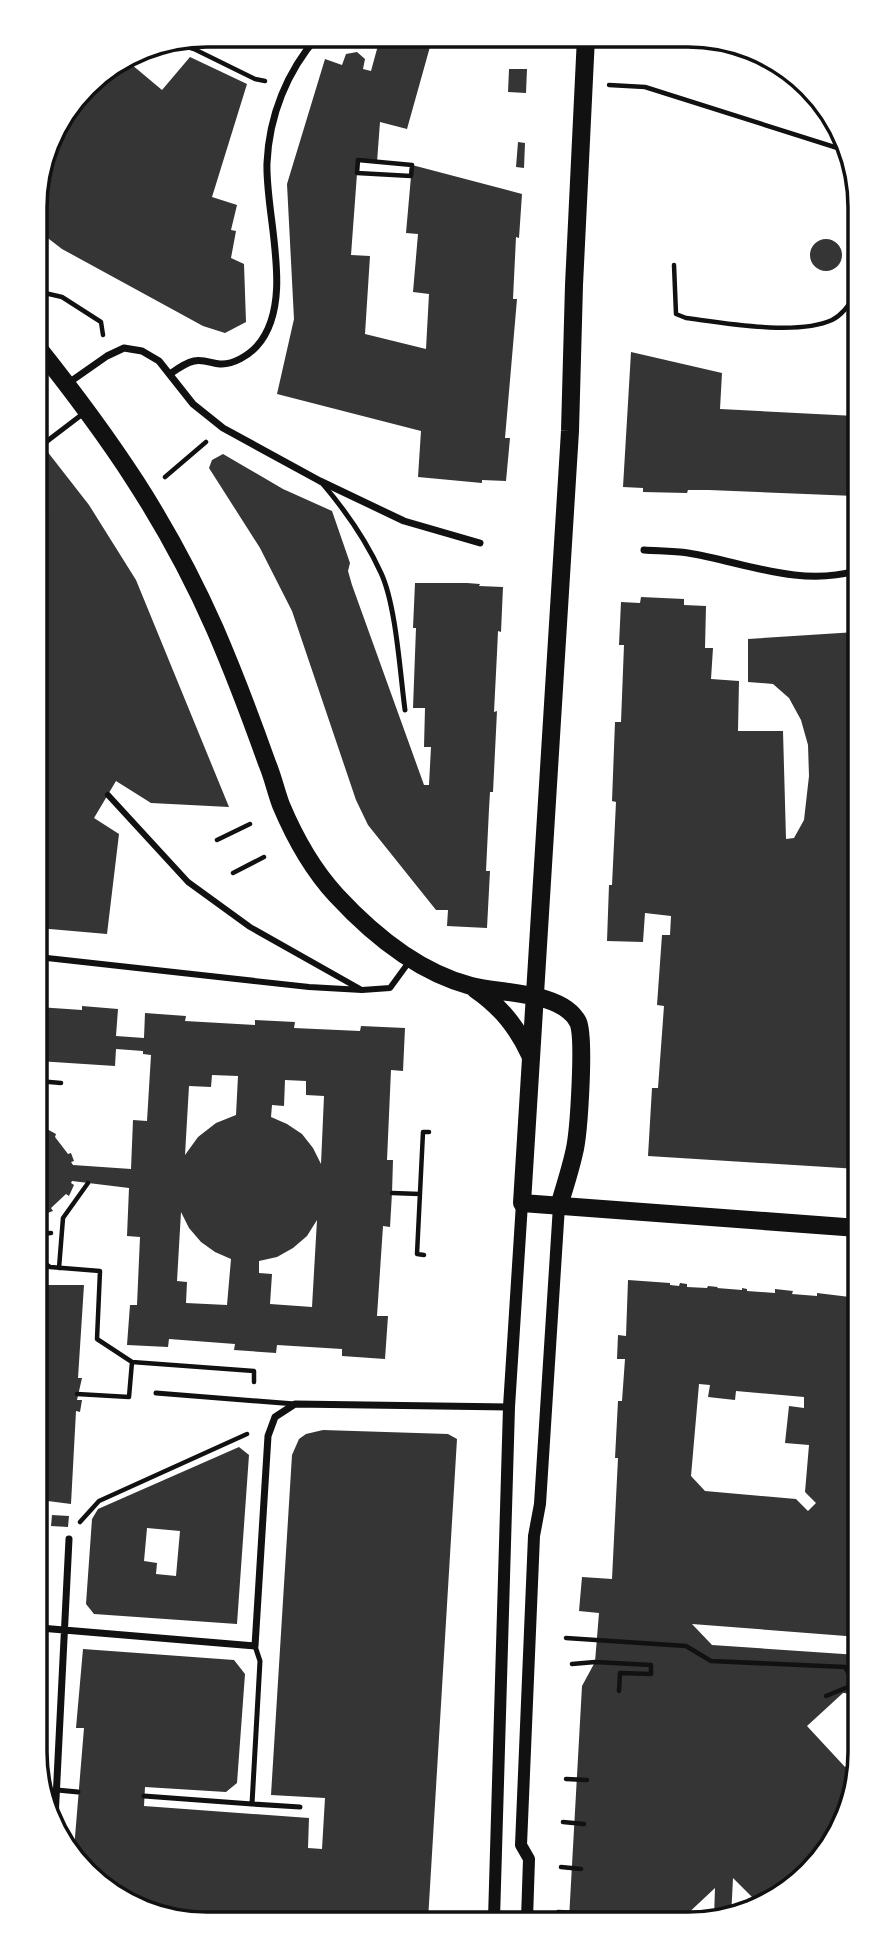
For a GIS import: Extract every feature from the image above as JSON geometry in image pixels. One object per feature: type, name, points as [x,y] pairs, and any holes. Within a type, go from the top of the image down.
[{"type":"main road","points":[[586,47],[570,431],[522,1203],[847,1227]]},
{"type":"main road","points":[[48,360],[87,410],[145,494],[172,539],[215,630],[261,746],[281,806],[308,856],[334,893],[376,934],[411,959],[446,978],[472,987],[535,997],[567,1009],[576,1019],[583,1042],[575,1150],[559,1206]]},
{"type":"main road","points":[[472,987],[491,1000],[508,1017],[531,1057]]},
{"type":"street","points":[[170,374],[191,362],[201,360],[221,364],[238,360],[257,346],[269,326],[276,305],[268,181],[270,137],[286,83],[309,47]]},
{"type":"street","points":[[66,384],[107,356],[124,348],[142,351],[159,361],[193,404],[223,428],[320,481],[404,521],[480,543]]},
{"type":"street","points":[[644,550],[685,553],[793,575],[848,572]]},
{"type":"street","points":[[108,795],[188,882],[250,927],[362,990]]},
{"type":"street","points":[[48,958],[309,987],[362,990],[390,988],[411,959]]},
{"type":"street","points":[[494,1912],[509,1407],[522,1203]]},
{"type":"street","points":[[527,1912],[529,1859],[521,1845],[534,1536],[540,1504],[559,1206]]},
{"type":"street","points":[[47,1628],[255,1646],[268,1436],[275,1417],[295,1404],[509,1407]]},
{"type":"street","points":[[56,1803],[69,1539]]},
{"type":"lane","points":[[48,440],[87,410]]},
{"type":"lane","points":[[320,481],[345,511],[382,574],[390,605],[405,710]]},
{"type":"lane","points":[[156,1393],[295,1404]]},
{"type":"lane","points":[[252,1804],[260,1661],[255,1646]]},
{"type":"lane","points":[[57,1790],[78,1791]]},
{"type":"lane","points":[[144,1796],[300,1807]]},
{"type":"path","points":[[192,48],[255,79]]},
{"type":"path","points":[[645,87],[835,147]]},
{"type":"path","points":[[358,160],[412,165],[411,176],[357,173],[358,160]]},
{"type":"path","points":[[674,265],[676,314],[686,318],[756,326],[814,325],[831,320],[848,305]]},
{"type":"path","points":[[48,294],[62,297],[101,321],[107,356]]},
{"type":"path","points":[[145,494],[223,428]]},
{"type":"path","points":[[217,841],[250,824]]},
{"type":"path","points":[[233,873],[264,857]]},
{"type":"path","points":[[47,1082],[61,1083]]},
{"type":"path","points":[[424,1255],[416,1254],[423,1132],[429,1132]]},
{"type":"path","points":[[59,1268],[63,1218],[88,1183]]},
{"type":"path","points":[[392,1193],[420,1194]]},
{"type":"path","points":[[47,1266],[100,1272],[97,1339],[132,1362],[254,1371],[253,1399]]},
{"type":"path","points":[[77,1394],[129,1397],[132,1362]]},
{"type":"path","points":[[69,1539],[99,1501],[250,1432],[275,1417]]},
{"type":"path","points":[[566,1638],[687,1646],[711,1661],[845,1667],[847,1670]]},
{"type":"path","points":[[572,1664],[596,1662],[651,1665],[651,1674],[620,1672],[619,1691]]},
{"type":"path","points":[[826,1696],[847,1688]]},
{"type":"path","points":[[566,1779],[587,1780]]},
{"type":"path","points":[[563,1822],[584,1824]]},
{"type":"path","points":[[561,1867],[581,1869]]},
{"type":"building","points":[[378,47],[430,47],[407,129],[380,122],[377,162],[358,160],[351,255],[370,256],[365,334],[426,349],[429,294],[413,292],[418,234],[406,233],[412,165],[522,194],[519,238],[516,237],[513,299],[517,299],[505,438],[510,438],[506,481],[482,480],[482,483],[418,477],[421,431],[277,394],[294,319],[287,184],[325,59],[342,65],[346,54],[357,52],[365,59],[363,69],[371,71]]},
{"type":"building","points":[[190,57],[247,84],[212,197],[237,205],[231,230],[236,231],[231,258],[244,264],[246,322],[225,333],[203,326],[62,249],[48,238],[48,197],[53,166],[59,146],[74,118],[94,94],[118,74],[133,66],[162,90]]},
{"type":"building","points":[[509,69],[527,69],[526,93],[508,92]]},
{"type":"building","points":[[518,142],[525,143],[524,168],[516,167]]},
{"type":"building","points":[[826,239],[837,244],[842,255],[837,266],[826,271],[815,266],[810,255],[815,244]]},
{"type":"building","points":[[631,352],[722,373],[720,409],[848,416],[848,496],[709,490],[688,490],[687,493],[643,492],[643,488],[623,487]]},
{"type":"building","points":[[48,452],[89,505],[136,580],[229,807],[151,803],[116,781],[94,818],[119,834],[107,934],[48,929]]},
{"type":"building","points":[[223,454],[283,489],[332,511],[350,563],[348,571],[352,585],[424,785],[429,785],[431,747],[424,747],[425,708],[413,708],[415,583],[467,583],[503,587],[501,632],[498,631],[493,792],[490,792],[486,871],[490,871],[487,928],[447,926],[448,910],[436,910],[368,825],[356,800],[292,611],[260,548],[209,468],[212,460]]},
{"type":"building","points":[[641,597],[684,599],[684,605],[706,606],[705,648],[713,648],[711,679],[739,681],[738,731],[783,731],[786,839],[794,838],[804,820],[809,776],[808,745],[801,720],[789,698],[773,684],[748,682],[748,639],[848,633],[847,1168],[648,1156],[652,1088],[658,1088],[664,1006],[657,1005],[662,935],[670,935],[671,916],[645,913],[643,942],[607,941],[616,802],[612,801],[615,722],[621,722],[624,645],[619,645],[621,602],[640,603]]},
{"type":"building","points":[[82,1006],[118,1009],[116,1036],[144,1038],[145,1013],[186,1016],[185,1021],[255,1025],[255,1020],[295,1022],[294,1028],[360,1031],[361,1026],[405,1028],[403,1071],[391,1070],[387,1160],[393,1160],[392,1193],[390,1227],[383,1226],[377,1316],[388,1316],[385,1359],[342,1356],[342,1349],[277,1345],[276,1353],[234,1350],[235,1344],[169,1339],[168,1347],[127,1345],[130,1305],[137,1305],[140,1237],[127,1236],[129,1188],[72,1181],[74,1185],[69,1196],[66,1194],[51,1208],[53,1211],[47,1213],[47,1129],[56,1134],[55,1137],[68,1154],[71,1153],[73,1165],[131,1169],[133,1120],[147,1121],[151,1055],[143,1054],[143,1051],[116,1049],[115,1066],[47,1062],[47,1008],[82,1010]],"holes":[[[212,1075],[238,1076],[236,1115],[216,1123],[198,1137],[185,1155],[189,1086],[211,1087]],[[285,1080],[306,1081],[306,1095],[324,1096],[321,1164],[302,1134],[271,1117],[272,1105],[284,1106]],[[181,1212],[189,1228],[201,1242],[231,1259],[227,1305],[186,1303],[187,1282],[177,1281]],[[317,1220],[312,1307],[270,1304],[272,1274],[259,1273],[259,1261],[277,1257],[293,1248],[307,1236]]]},
{"type":"building","points":[[628,1280],[679,1286],[680,1283],[687,1284],[687,1287],[742,1288],[747,1291],[775,1293],[775,1289],[793,1291],[792,1294],[817,1296],[817,1293],[847,1297],[847,1636],[692,1624],[712,1645],[847,1654],[847,1693],[843,1693],[807,1726],[845,1767],[847,1766],[845,1783],[826,1832],[815,1849],[793,1872],[777,1885],[753,1898],[733,1878],[732,1905],[714,1909],[715,1888],[690,1912],[569,1912],[582,1686],[595,1662],[599,1613],[579,1611],[582,1577],[612,1579],[618,1401],[622,1401],[625,1359],[617,1359],[618,1335],[626,1336]],"holes":[[[699,1384],[710,1385],[708,1397],[735,1400],[736,1391],[804,1397],[804,1408],[789,1406],[785,1443],[809,1445],[805,1492],[816,1503],[808,1511],[796,1499],[705,1491],[691,1476]]]},
{"type":"building","points":[[47,1283],[84,1285],[78,1378],[82,1378],[77,1400],[82,1400],[80,1412],[76,1411],[71,1504],[47,1501]]},
{"type":"building","points":[[323,1430],[448,1434],[457,1439],[428,1912],[207,1912],[176,1909],[156,1903],[118,1885],[94,1865],[75,1841],[84,1728],[76,1728],[83,1649],[234,1660],[245,1674],[237,1783],[226,1792],[145,1787],[144,1806],[309,1818],[308,1848],[322,1849],[325,1798],[271,1795],[292,1455],[299,1439],[306,1434]]},
{"type":"building","points":[[239,1447],[249,1455],[237,1624],[94,1614],[86,1604],[92,1519],[98,1509]],"holes":[[[147,1528],[180,1531],[176,1576],[156,1574],[157,1563],[144,1561]]]},
{"type":"building","points":[[52,1515],[69,1516],[68,1527],[51,1526]]}]
